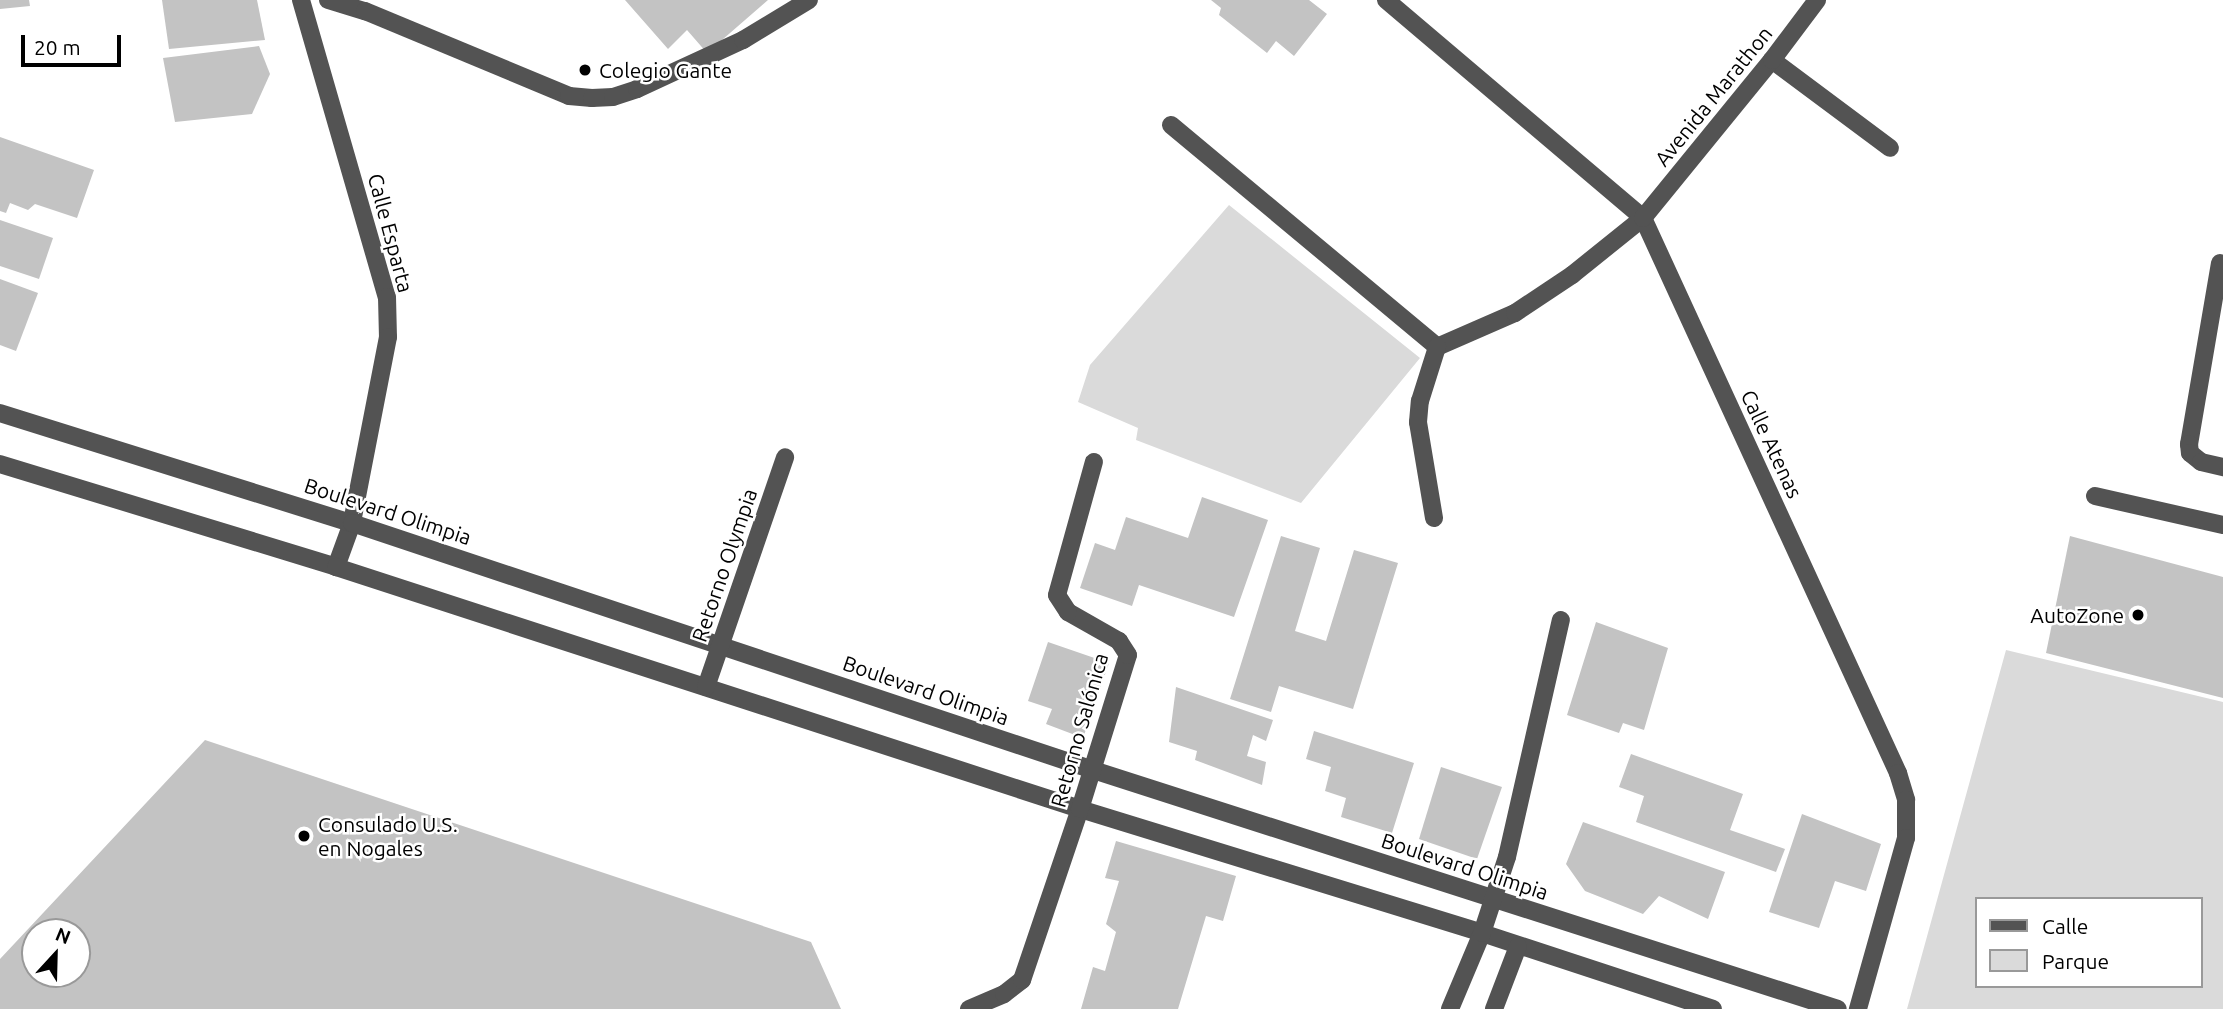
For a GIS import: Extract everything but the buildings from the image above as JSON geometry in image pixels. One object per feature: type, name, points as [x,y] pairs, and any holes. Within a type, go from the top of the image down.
[{"type":"street","name":"Calle Esparta","points":[[301,0],[387,298],[388,337],[352,523],[336,568]]},
{"type":"street","points":[[328,0],[365,12],[569,96],[592,98],[613,97],[638,89],[743,40],[809,0]]},
{"type":"street","name":"Calle Atenas","points":[[1386,0],[1643,218],[1892,761],[1906,800],[1906,838],[1857,1009]]},
{"type":"street","name":"Avenida Marathon","points":[[1437,347],[1515,313],[1573,275],[1643,218],[1772,60],[1817,0]]},
{"type":"street","points":[[1772,60],[1890,148]]},
{"type":"street","points":[[1171,125],[1437,347],[1420,401],[1418,422],[1434,518]]},
{"type":"street","points":[[2220,263],[2189,444],[2190,453],[2201,462],[2223,467]]},
{"type":"street","name":"Boulevard Olimpia","points":[[0,413],[352,523],[1093,770],[1838,1009]]},
{"type":"street","name":"Retorno Olympia","points":[[706,687],[785,457]]},
{"type":"street","name":"Retorno Salónica","points":[[969,1009],[1004,994],[1022,980],[1093,770],[1128,655],[1119,641],[1068,612],[1057,595],[1094,463]]},
{"type":"street","points":[[0,464],[336,568],[1080,809],[1482,933],[1713,1009]]},
{"type":"street","points":[[2095,496],[2223,525]]},
{"type":"street","points":[[1450,1009],[1482,933],[1515,826],[1561,621]]},
{"type":"street","points":[[1494,1009],[1518,946]]},
{"type":"green space","points":[[1229,205],[1420,358],[1301,503],[1136,440],[1138,428],[1078,402],[1090,365]]},
{"type":"green space","points":[[2006,650],[2223,702],[2223,1009],[1907,1009]]},
{"type":"place","name":"Colegio Gante","points":[[585,70]]},
{"type":"place","name":"AutoZone","points":[[2138,615]]},
{"type":"place","name":"Consulado U.S. en Nogales","points":[[304,836]]}]
